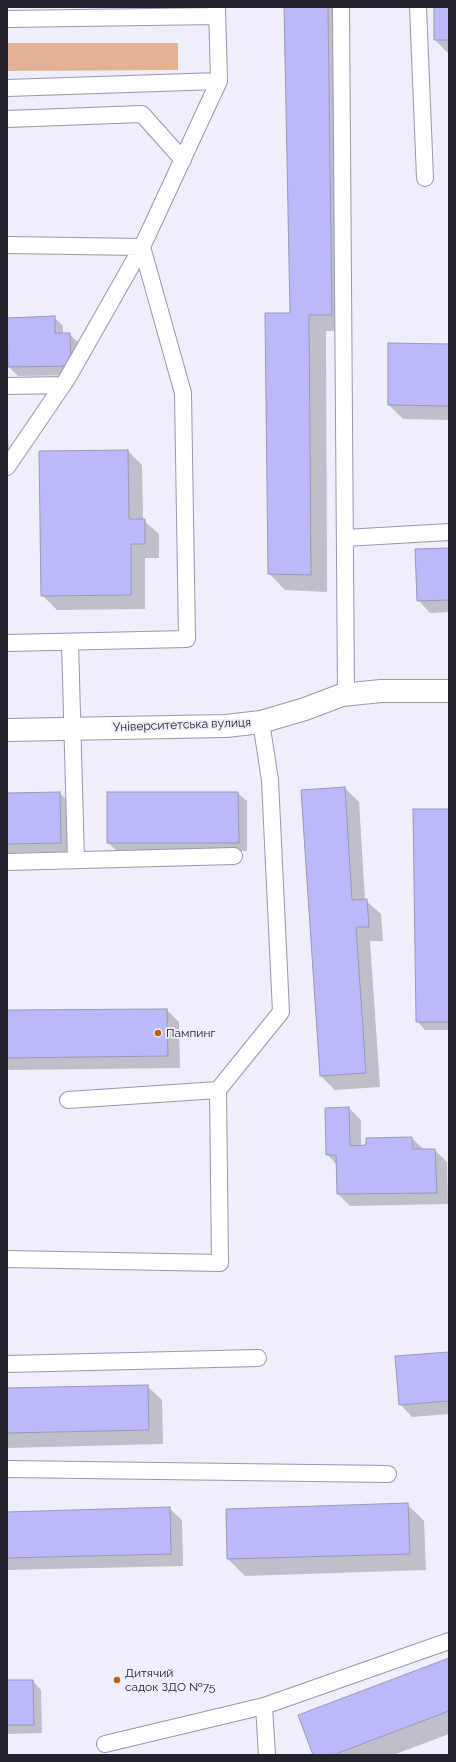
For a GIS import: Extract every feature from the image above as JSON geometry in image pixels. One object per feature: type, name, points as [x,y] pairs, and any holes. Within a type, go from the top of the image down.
[{"type":"street","name":"Університетська вулиця","points":[[7,730],[226,726],[261,722],[305,709],[342,695],[381,691],[449,691]]},
{"type":"lane","points":[[340,7],[346,695]]},
{"type":"lane","points":[[418,7],[425,178]]},
{"type":"lane","points":[[7,19],[217,12],[219,81],[142,247],[63,385],[7,467]]},
{"type":"lane","points":[[7,88],[219,81]]},
{"type":"lane","points":[[7,120],[142,114],[183,160]]},
{"type":"lane","points":[[7,245],[142,247]]},
{"type":"lane","points":[[7,643],[187,639],[182,393],[142,247]]},
{"type":"lane","points":[[7,386],[63,385]]},
{"type":"lane","points":[[345,538],[449,532]]},
{"type":"lane","points":[[70,642],[71,729],[76,860]]},
{"type":"lane","points":[[7,1258],[220,1263],[218,1090],[281,1012],[270,780],[261,722]]},
{"type":"lane","points":[[7,862],[234,856]]},
{"type":"lane","points":[[68,1100],[218,1090]]},
{"type":"lane","points":[[7,1364],[258,1358]]},
{"type":"lane","points":[[7,1469],[388,1474]]},
{"type":"lane","points":[[105,1744],[264,1706],[449,1641]]},
{"type":"lane","points":[[264,1706],[267,1755]]},
{"type":"shaded area","points":[[7,43],[178,43],[178,70],[7,71]]},
{"type":"building","points":[[284,7],[328,7],[332,315],[309,315],[311,575],[268,574],[265,313],[290,313]]},
{"type":"building","points":[[434,7],[449,7],[449,40],[434,40]]},
{"type":"building","points":[[55,316],[55,333],[70,333],[71,366],[8,367],[7,318]]},
{"type":"building","points":[[388,343],[449,344],[449,406],[388,405]]},
{"type":"building","points":[[128,450],[129,519],[145,519],[145,544],[131,544],[131,595],[41,596],[39,451]]},
{"type":"building","points":[[449,548],[449,600],[417,601],[415,549]]},
{"type":"building","points":[[345,787],[352,900],[367,899],[369,927],[356,927],[366,1073],[320,1076],[301,790]]},
{"type":"building","points":[[60,792],[61,843],[7,844],[7,793]]},
{"type":"building","points":[[107,792],[238,792],[239,843],[107,843]]},
{"type":"building","points":[[413,809],[449,809],[449,1022],[416,1022]]},
{"type":"building","points":[[167,1009],[168,1056],[7,1058],[7,1010]]},
{"type":"building","points":[[349,1107],[350,1146],[366,1145],[366,1138],[412,1137],[413,1149],[435,1149],[437,1193],[337,1194],[336,1155],[326,1155],[325,1108]]},
{"type":"building","points":[[449,1352],[449,1401],[399,1405],[395,1356]]},
{"type":"building","points":[[148,1385],[149,1430],[7,1433],[7,1388]]},
{"type":"building","points":[[408,1503],[410,1554],[227,1559],[226,1509]]},
{"type":"building","points":[[170,1507],[171,1554],[7,1558],[7,1512]]},
{"type":"building","points":[[449,1658],[449,1711],[333,1755],[313,1755],[298,1715]]},
{"type":"building","points":[[7,1680],[33,1680],[34,1725],[7,1725]]},
{"type":"place","name":"Пампинг","points":[[158,1033]]},
{"type":"place","name":"Дитячий садок ЗДО №75","points":[[117,1680]]}]
